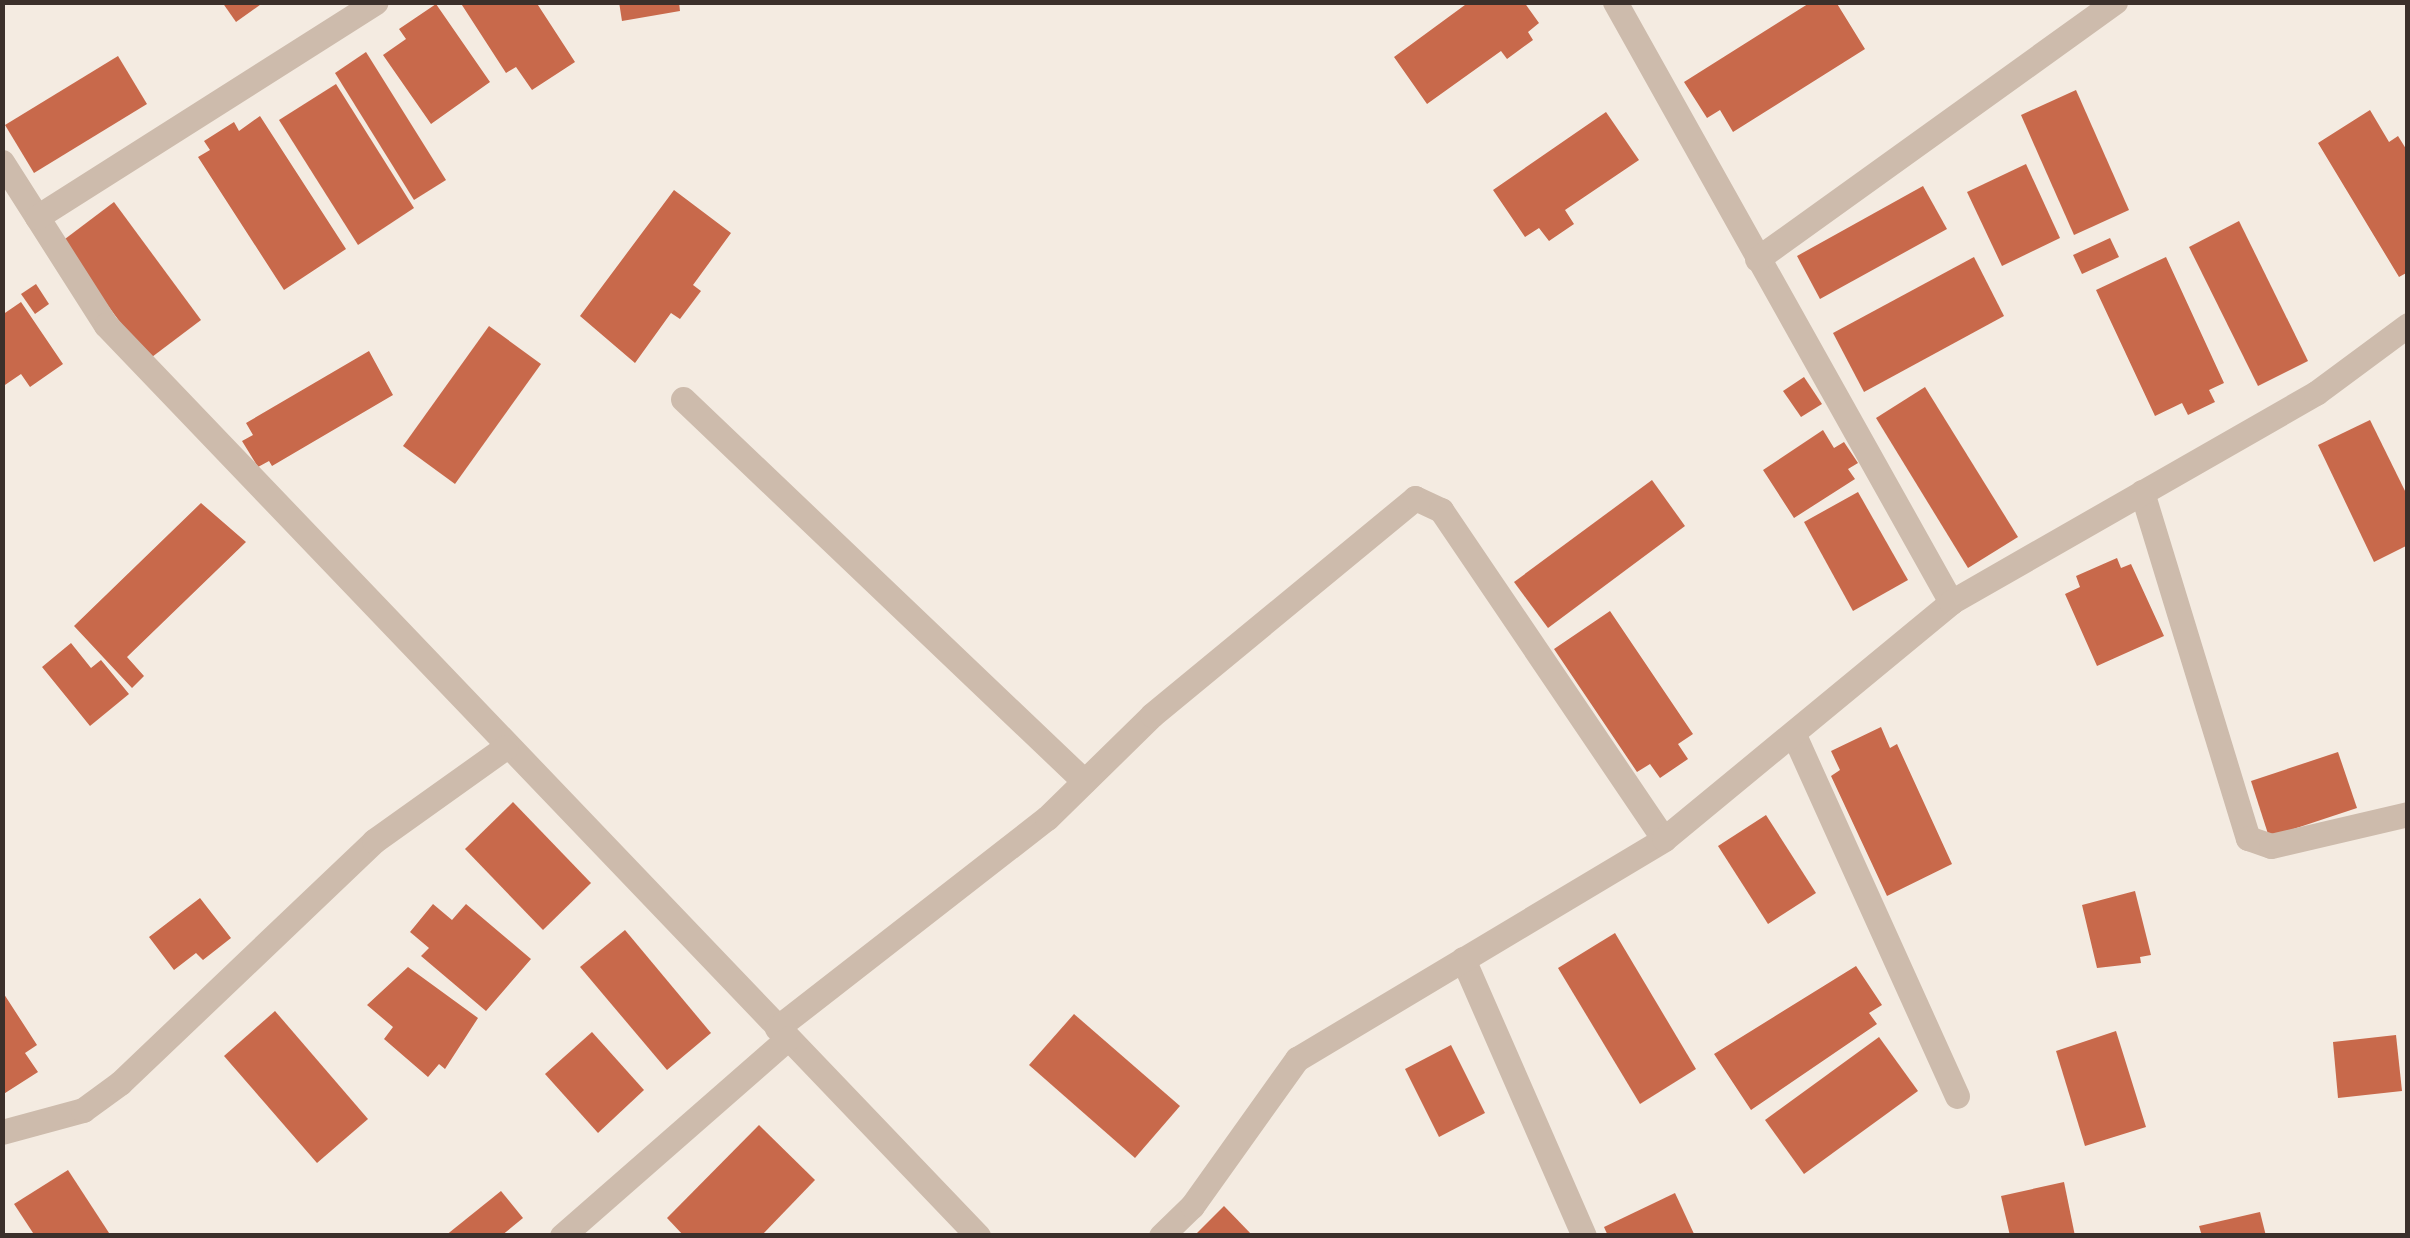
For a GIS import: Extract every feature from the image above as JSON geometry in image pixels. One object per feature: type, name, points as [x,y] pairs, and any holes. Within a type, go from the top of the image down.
[{"type":"street","points":[[37,217],[376,2]]},
{"type":"street","points":[[1615,2],[1951,602]]},
{"type":"street","points":[[1757,259],[2115,2]]},
{"type":"street","points":[[2,162],[106,325],[506,748],[978,1236]]},
{"type":"street","points":[[1161,1236],[1192,1206],[1297,1059],[1664,838],[1794,735],[1951,602],[2316,393],[2408,326]]},
{"type":"street","points":[[683,399],[1084,781]]},
{"type":"street","points":[[2142,492],[2248,838],[2271,846],[2408,814]]},
{"type":"street","points":[[562,1236],[782,1034],[1047,818],[1152,715],[1414,498],[1441,510],[1664,838]]},
{"type":"street","points":[[1794,735],[1957,1096]]},
{"type":"street","points":[[2,1132],[84,1110],[120,1083],[374,841],[506,748]]},
{"type":"street","points":[[1463,959],[1584,1236]]},
{"type":"building","points":[[222,2],[264,2],[236,22]]},
{"type":"building","points":[[460,2],[536,2],[575,62],[532,90],[516,67],[506,73]]},
{"type":"building","points":[[619,2],[679,2],[680,11],[622,21]]},
{"type":"building","points":[[1469,2],[1524,2],[1539,23],[1528,32],[1533,40],[1507,59],[1501,51],[1427,104],[1394,57]]},
{"type":"building","points":[[1811,2],[1836,2],[1865,49],[1733,132],[1720,110],[1707,118],[1684,82]]},
{"type":"building","points":[[436,4],[490,82],[431,124],[383,55],[406,39],[399,29]]},
{"type":"building","points":[[366,52],[446,180],[414,200],[335,73]]},
{"type":"building","points":[[118,56],[147,104],[34,173],[5,125]]},
{"type":"building","points":[[336,84],[414,208],[358,245],[279,120]]},
{"type":"building","points":[[2076,90],[2129,210],[2074,235],[2021,115]]},
{"type":"building","points":[[2370,110],[2389,142],[2398,136],[2408,152],[2408,272],[2399,277],[2318,143]]},
{"type":"building","points":[[1606,112],[1639,160],[1565,210],[1574,224],[1549,241],[1539,228],[1525,237],[1493,190]]},
{"type":"building","points":[[260,116],[346,249],[284,290],[198,157],[210,150],[204,141],[234,122],[239,131]]},
{"type":"building","points":[[2026,164],[2060,238],[2002,266],[1967,192]]},
{"type":"building","points":[[1923,186],[1947,229],[1820,299],[1797,256]]},
{"type":"building","points":[[674,190],[731,233],[693,285],[701,291],[680,319],[671,313],[635,363],[580,316]]},
{"type":"building","points":[[114,202],[201,320],[148,360],[61,242]]},
{"type":"building","points":[[2239,221],[2308,361],[2258,386],[2189,247]]},
{"type":"building","points":[[2110,238],[2119,257],[2082,274],[2073,255]]},
{"type":"building","points":[[1974,257],[2004,316],[1864,392],[1833,333]]},
{"type":"building","points":[[2166,257],[2224,383],[2209,390],[2215,402],[2188,415],[2182,403],[2155,416],[2096,290]]},
{"type":"building","points":[[36,284],[49,304],[35,314],[21,294]]},
{"type":"building","points":[[21,302],[63,364],[30,387],[21,374],[2,387],[2,315]]},
{"type":"building","points":[[489,326],[541,364],[455,484],[403,446]]},
{"type":"building","points":[[369,351],[393,395],[272,466],[269,461],[258,467],[242,441],[253,435],[246,423]]},
{"type":"building","points":[[1804,377],[1822,404],[1801,417],[1783,391]]},
{"type":"building","points":[[1925,387],[2018,537],[1968,568],[1876,418]]},
{"type":"building","points":[[2370,420],[2408,497],[2408,545],[2374,562],[2318,445]]},
{"type":"building","points":[[1823,430],[1834,448],[1844,442],[1858,463],[1848,469],[1855,479],[1794,518],[1763,470]]},
{"type":"building","points":[[1652,480],[1685,526],[1548,628],[1514,582]]},
{"type":"building","points":[[1858,492],[1908,580],[1853,611],[1804,522]]},
{"type":"building","points":[[201,503],[246,542],[127,657],[144,676],[132,688],[74,626]]},
{"type":"building","points":[[2117,558],[2121,568],[2131,564],[2164,636],[2097,666],[2065,594],[2080,587],[2076,576]]},
{"type":"building","points":[[1610,611],[1693,734],[1678,744],[1688,759],[1660,778],[1650,764],[1637,772],[1554,649]]},
{"type":"building","points":[[71,643],[91,668],[101,660],[129,694],[90,726],[42,667]]},
{"type":"building","points":[[1881,727],[1890,748],[1897,744],[1952,864],[1887,896],[1831,776],[1840,770],[1831,751]]},
{"type":"building","points":[[2338,752],[2357,808],[2269,837],[2251,781]]},
{"type":"building","points":[[513,802],[591,883],[543,930],[465,849]]},
{"type":"building","points":[[1766,815],[1816,893],[1768,924],[1718,846]]},
{"type":"building","points":[[2135,891],[2151,955],[2140,957],[2141,963],[2097,968],[2082,905]]},
{"type":"building","points":[[200,898],[231,938],[203,960],[196,953],[174,970],[149,937]]},
{"type":"building","points":[[433,904],[452,920],[466,904],[531,959],[486,1011],[421,956],[429,948],[410,932]]},
{"type":"building","points":[[625,930],[711,1033],[667,1070],[580,967]]},
{"type":"building","points":[[1615,933],[1696,1069],[1640,1104],[1558,968]]},
{"type":"building","points":[[1856,966],[1882,1005],[1869,1013],[1877,1024],[1751,1110],[1714,1054]]},
{"type":"building","points":[[408,967],[478,1018],[445,1069],[439,1064],[428,1077],[384,1039],[393,1027],[367,1005]]},
{"type":"building","points":[[2,991],[37,1045],[25,1053],[38,1072],[2,1095]]},
{"type":"building","points":[[275,1011],[368,1119],[317,1163],[224,1056]]},
{"type":"building","points":[[1074,1014],[1180,1106],[1135,1158],[1029,1065]]},
{"type":"building","points":[[2116,1031],[2146,1127],[2085,1146],[2056,1051]]},
{"type":"building","points":[[592,1032],[644,1090],[598,1133],[545,1074]]},
{"type":"building","points":[[2396,1035],[2402,1091],[2338,1098],[2333,1042]]},
{"type":"building","points":[[1879,1037],[1918,1091],[1804,1174],[1765,1120]]},
{"type":"building","points":[[1451,1045],[1485,1113],[1439,1137],[1405,1069]]},
{"type":"building","points":[[759,1125],[815,1180],[761,1236],[684,1236],[667,1218]]},
{"type":"building","points":[[68,1170],[111,1236],[35,1236],[14,1204]]},
{"type":"building","points":[[2064,1182],[2075,1236],[2010,1236],[2001,1196]]},
{"type":"building","points":[[501,1191],[523,1218],[501,1236],[445,1236]]},
{"type":"building","points":[[1675,1193],[1695,1236],[1608,1236],[1604,1227]]},
{"type":"building","points":[[1224,1206],[1253,1236],[1194,1236]]},
{"type":"building","points":[[2260,1212],[2266,1236],[2202,1236],[2199,1226]]}]
